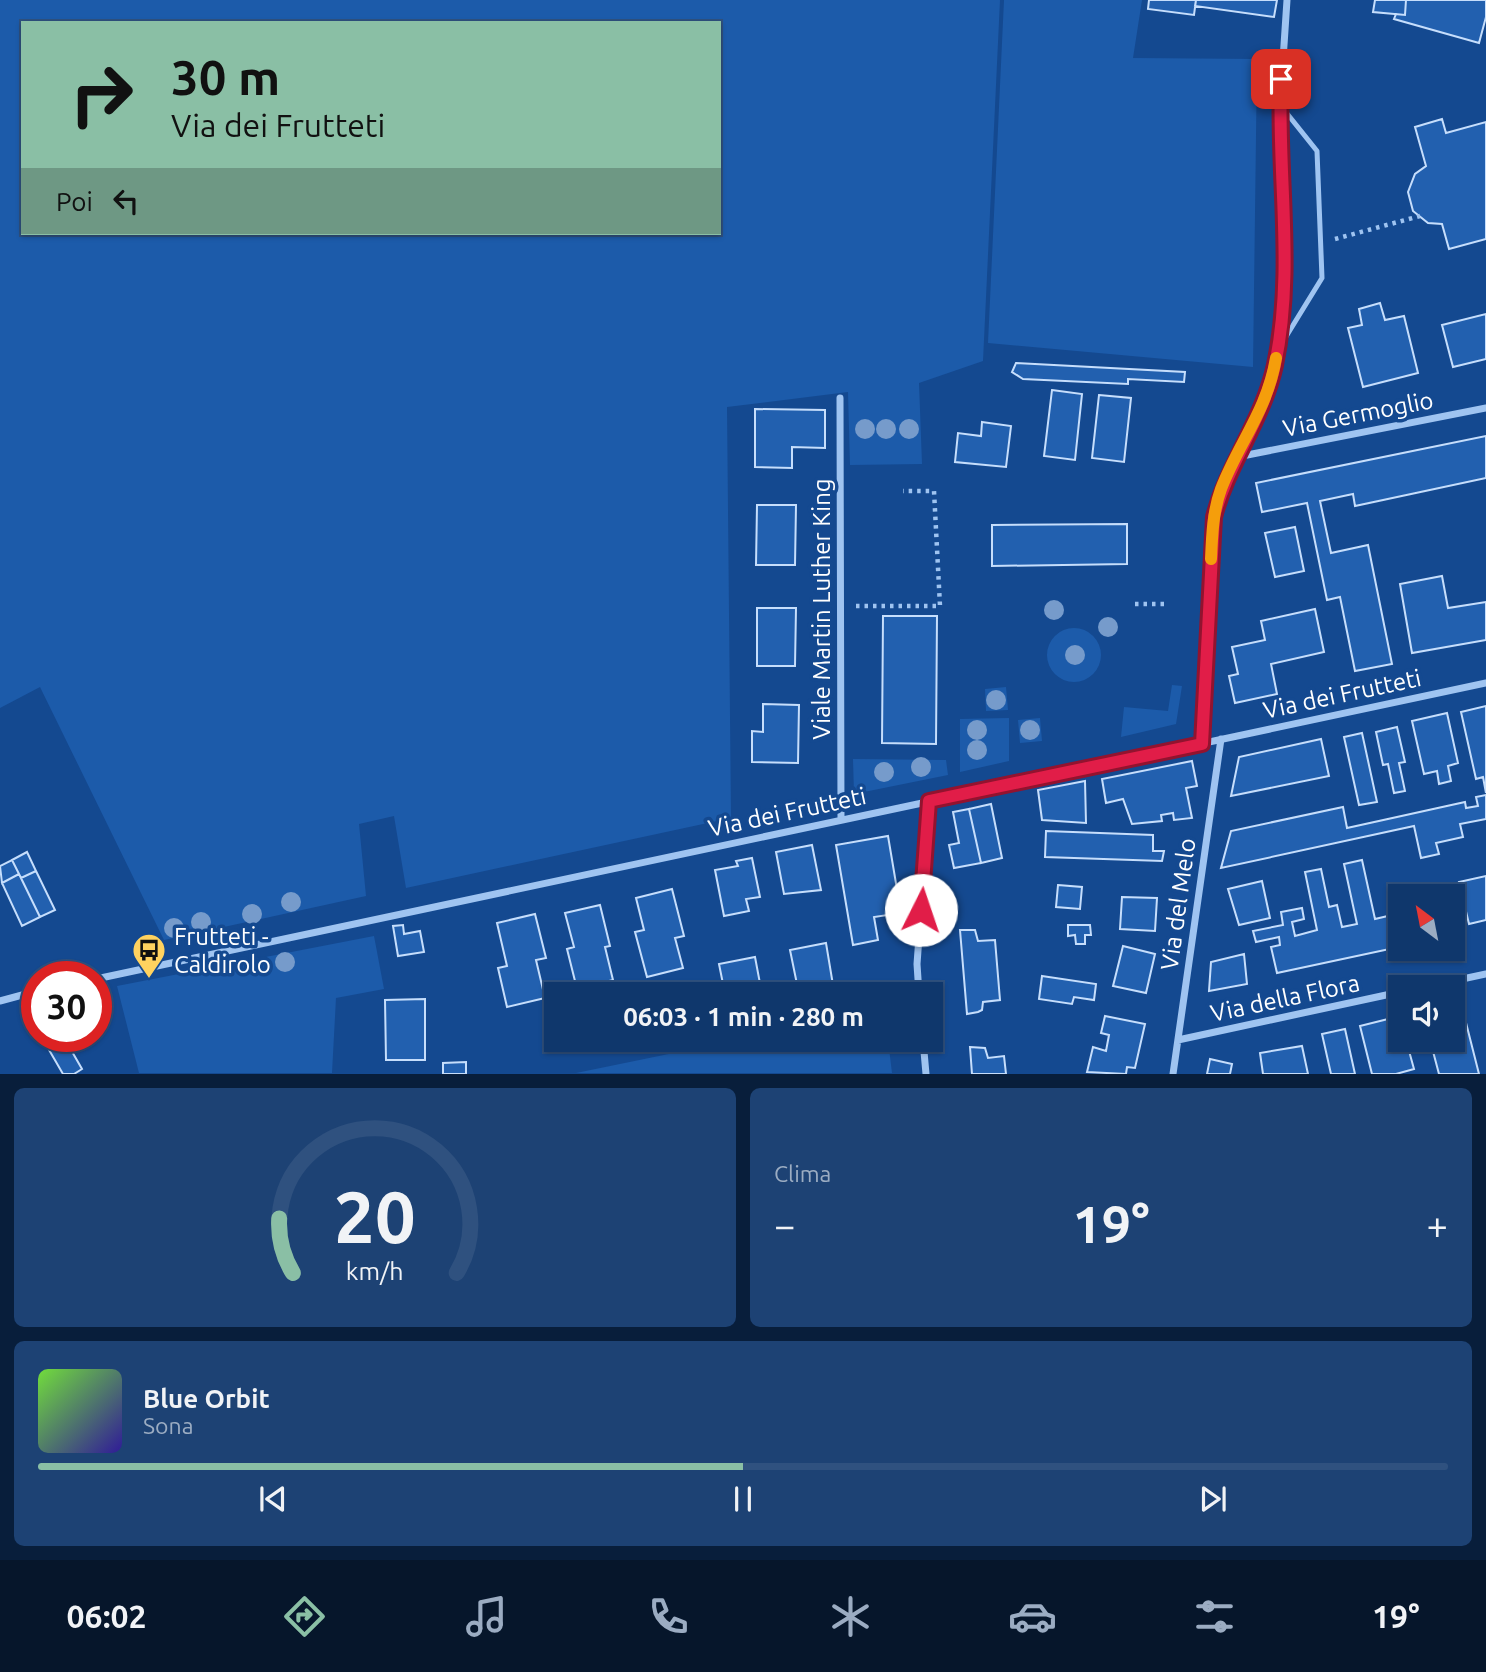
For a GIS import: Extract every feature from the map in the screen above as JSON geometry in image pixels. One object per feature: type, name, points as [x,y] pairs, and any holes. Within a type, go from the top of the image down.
[{"type":"street","points":[[1202,744],[1214,517],[1221,489],[1266,398],[1277,350],[1287,275],[1280,104],[1287,0]]},
{"type":"street","name":"Viale Martin Luther King","points":[[840,398],[841,820]]},
{"type":"street","name":"Via Germoglio","points":[[1237,457],[1486,408]]},
{"type":"street","name":"Via dei Frutteti","points":[[112,976],[1486,683]]},
{"type":"street","name":"Via del Melo","points":[[1173,1073],[1221,739]]},
{"type":"street","points":[[918,982],[917,964],[929,801]]},
{"type":"street","points":[[1465,978],[1486,974]]},
{"type":"street","points":[[0,1001],[21,995]]},
{"type":"street","name":"Via della Flora","points":[[1178,1040],[1388,995]]},
{"type":"street","points":[[924,1052],[926,1073]]},
{"type":"lane","points":[[1277,350],[1322,278],[1317,151],[1280,104]]},
{"type":"path","points":[[1321,243],[1420,216]]},
{"type":"path","points":[[840,607],[940,606],[934,491],[902,491]]},
{"type":"path","points":[[1135,604],[1166,604]]},
{"type":"shaded area","points":[[0,0],[1000,0],[983,361],[919,383],[922,464],[850,465],[848,392],[727,407],[731,818],[406,888],[394,816],[359,824],[366,896],[164,940],[40,687],[0,708]]},
{"type":"shaded area","points":[[1004,0],[1142,0],[1133,58],[1257,59],[1253,367],[988,343]]},
{"type":"shaded area","points":[[1074,628],[1093,636],[1101,655],[1093,674],[1074,682],[1055,674],[1047,655],[1055,636]]},
{"type":"shaded area","points":[[1172,685],[1182,686],[1176,724],[1121,737],[1124,707],[1168,711]]},
{"type":"shaded area","points":[[1006,687],[1008,710],[986,711],[985,689]]},
{"type":"shaded area","points":[[1009,718],[1009,761],[960,772],[960,719]]},
{"type":"shaded area","points":[[1040,718],[1042,741],[1020,743],[1018,720]]},
{"type":"shaded area","points":[[853,759],[946,760],[948,775],[854,794]]},
{"type":"shaded area","points":[[374,936],[384,989],[336,998],[332,1073],[139,1073],[117,986]]},
{"type":"shaded area","points":[[678,1052],[889,1052],[892,1073],[576,1073]]},
{"type":"building","points":[[1149,0],[1196,0],[1194,15],[1148,9]]},
{"type":"building","points":[[1196,0],[1277,0],[1274,17],[1195,6]]},
{"type":"building","points":[[1375,0],[1406,0],[1405,15],[1373,12]]},
{"type":"building","points":[[1406,0],[1486,0],[1486,17],[1479,43],[1394,19],[1396,14],[1405,15]]},
{"type":"building","points":[[1442,119],[1446,133],[1486,122],[1486,239],[1449,249],[1442,224],[1428,223],[1413,211],[1408,192],[1415,174],[1426,166],[1415,127]]},
{"type":"building","points":[[1380,303],[1385,320],[1404,316],[1418,373],[1363,387],[1348,328],[1362,325],[1359,309]]},
{"type":"building","points":[[1486,314],[1486,359],[1453,367],[1442,325]]},
{"type":"building","points":[[1016,363],[1185,372],[1184,382],[1128,379],[1128,384],[1023,379],[1012,372]]},
{"type":"building","points":[[1052,390],[1082,394],[1075,460],[1044,456]]},
{"type":"building","points":[[1099,395],[1131,398],[1124,462],[1092,458]]},
{"type":"building","points":[[755,409],[825,410],[825,448],[792,447],[792,468],[755,467]]},
{"type":"building","points":[[982,422],[1011,426],[1006,467],[955,462],[958,433],[981,436]]},
{"type":"building","points":[[1486,436],[1486,478],[1355,506],[1353,494],[1320,501],[1331,553],[1368,545],[1392,664],[1355,671],[1340,597],[1327,600],[1307,503],[1262,512],[1256,483]]},
{"type":"building","points":[[757,505],[796,505],[795,565],[756,565]]},
{"type":"building","points":[[1127,524],[1127,564],[992,566],[992,525]]},
{"type":"building","points":[[1295,527],[1304,571],[1275,577],[1265,533]]},
{"type":"building","points":[[1442,576],[1448,608],[1486,602],[1486,640],[1412,653],[1400,584]]},
{"type":"building","points":[[757,608],[796,608],[795,666],[757,666]]},
{"type":"building","points":[[1315,609],[1324,652],[1271,664],[1277,694],[1235,703],[1229,676],[1238,674],[1232,647],[1265,640],[1261,621]]},
{"type":"building","points":[[883,616],[937,616],[936,744],[882,743]]},
{"type":"building","points":[[763,704],[799,705],[798,763],[752,762],[752,731],[763,732]]},
{"type":"building","points":[[1486,706],[1486,793],[1483,777],[1476,779],[1461,712]]},
{"type":"building","points":[[1447,713],[1458,763],[1448,766],[1451,781],[1439,784],[1437,771],[1424,774],[1412,721]]},
{"type":"building","points":[[1397,727],[1405,762],[1399,763],[1405,791],[1394,793],[1388,764],[1383,765],[1376,732]]},
{"type":"building","points":[[1362,733],[1377,802],[1359,805],[1344,737]]},
{"type":"building","points":[[1321,739],[1329,776],[1231,796],[1239,757]]},
{"type":"building","points":[[1192,761],[1197,786],[1186,788],[1192,818],[1174,820],[1173,813],[1161,815],[1162,821],[1132,824],[1123,799],[1106,803],[1102,779]]},
{"type":"building","points":[[1085,781],[1086,823],[1042,820],[1038,790]]},
{"type":"building","points":[[1486,795],[1486,819],[1460,824],[1463,837],[1436,843],[1439,854],[1421,858],[1414,826],[1221,868],[1231,831],[1343,807],[1347,828],[1465,802],[1466,808],[1478,806],[1476,797]]},
{"type":"building","points":[[991,804],[1002,858],[981,863],[969,809]]},
{"type":"building","points":[[969,809],[981,863],[954,868],[949,845],[959,843],[953,812]]},
{"type":"building","points":[[1046,831],[1153,835],[1153,851],[1164,851],[1162,861],[1045,857]]},
{"type":"building","points":[[888,836],[901,913],[874,917],[878,940],[853,945],[836,845]]},
{"type":"building","points":[[812,845],[821,890],[784,894],[776,852]]},
{"type":"building","points":[[27,852],[36,871],[21,878],[12,860]]},
{"type":"building","points":[[752,858],[760,897],[746,899],[749,911],[724,916],[715,870],[738,866],[736,861]]},
{"type":"building","points":[[12,860],[19,874],[2,883],[0,866]]},
{"type":"building","points":[[1362,860],[1375,919],[1388,916],[1388,949],[1277,973],[1271,947],[1280,945],[1279,937],[1256,942],[1253,931],[1283,925],[1281,912],[1302,908],[1304,919],[1292,922],[1295,936],[1317,930],[1305,872],[1321,869],[1329,907],[1337,905],[1342,927],[1357,924],[1344,864]]},
{"type":"building","points":[[36,871],[55,910],[40,917],[21,878]]},
{"type":"building","points":[[19,874],[40,917],[22,926],[2,883]]},
{"type":"building","points":[[1486,876],[1486,920],[1469,924],[1465,907],[1465,884],[1459,882]]},
{"type":"building","points":[[1262,881],[1270,918],[1239,925],[1228,889]]},
{"type":"building","points":[[1058,885],[1082,887],[1080,909],[1056,907]]},
{"type":"building","points":[[672,889],[684,936],[675,938],[683,968],[647,977],[635,932],[644,930],[636,898]]},
{"type":"building","points":[[1122,897],[1157,898],[1155,931],[1120,929]]},
{"type":"building","points":[[600,905],[610,946],[605,947],[613,980],[575,982],[567,949],[574,947],[565,913]]},
{"type":"building","points":[[535,914],[546,958],[536,960],[544,998],[507,1007],[498,968],[507,966],[497,923]]},
{"type":"building","points":[[403,925],[404,934],[420,931],[424,952],[398,956],[393,926]]},
{"type":"building","points":[[1068,925],[1090,925],[1091,935],[1085,935],[1085,944],[1076,944],[1075,935],[1068,936]]},
{"type":"building","points":[[960,930],[975,930],[978,941],[995,940],[1000,1000],[983,1002],[982,1010],[967,1014]]},
{"type":"building","points":[[826,943],[832,982],[797,982],[790,950]]},
{"type":"building","points":[[1123,946],[1155,954],[1146,993],[1113,986]]},
{"type":"building","points":[[1244,954],[1247,984],[1209,991],[1211,962]]},
{"type":"building","points":[[755,957],[760,982],[723,982],[719,964]]},
{"type":"building","points":[[1042,976],[1096,984],[1094,1000],[1074,997],[1072,1004],[1039,999]]},
{"type":"building","points":[[425,999],[425,1060],[386,1060],[385,1000]]},
{"type":"building","points":[[1105,1016],[1145,1024],[1135,1068],[1127,1067],[1126,1074],[1087,1072],[1093,1047],[1106,1051],[1109,1035],[1101,1033]]},
{"type":"building","points":[[1388,1019],[1388,1052],[1409,1052],[1414,1069],[1396,1074],[1372,1074],[1360,1026]]},
{"type":"building","points":[[1465,1019],[1479,1074],[1439,1074],[1433,1052],[1465,1052]]},
{"type":"building","points":[[1345,1029],[1355,1074],[1331,1074],[1322,1034]]},
{"type":"building","points":[[1302,1046],[1308,1074],[1263,1074],[1260,1053]]},
{"type":"building","points":[[970,1047],[985,1048],[988,1058],[1004,1056],[1006,1074],[972,1074]]},
{"type":"building","points":[[50,1052],[72,1052],[82,1069],[74,1074],[63,1074]]},
{"type":"building","points":[[1210,1059],[1232,1064],[1230,1074],[1207,1074]]},
{"type":"building","points":[[466,1062],[466,1074],[443,1074],[443,1063]]},
{"type":"slow traffic","points":[[1211,559],[1214,517],[1221,489],[1266,398],[1276,358]]},
{"type":"place","name":"Frutteti - Caldirolo","points":[[149,980]]},
{"type":"route","points":[[921,910],[929,801],[1202,744],[1203,680],[1214,517],[1221,489],[1266,398],[1282,328],[1287,275],[1281,79]]}]
